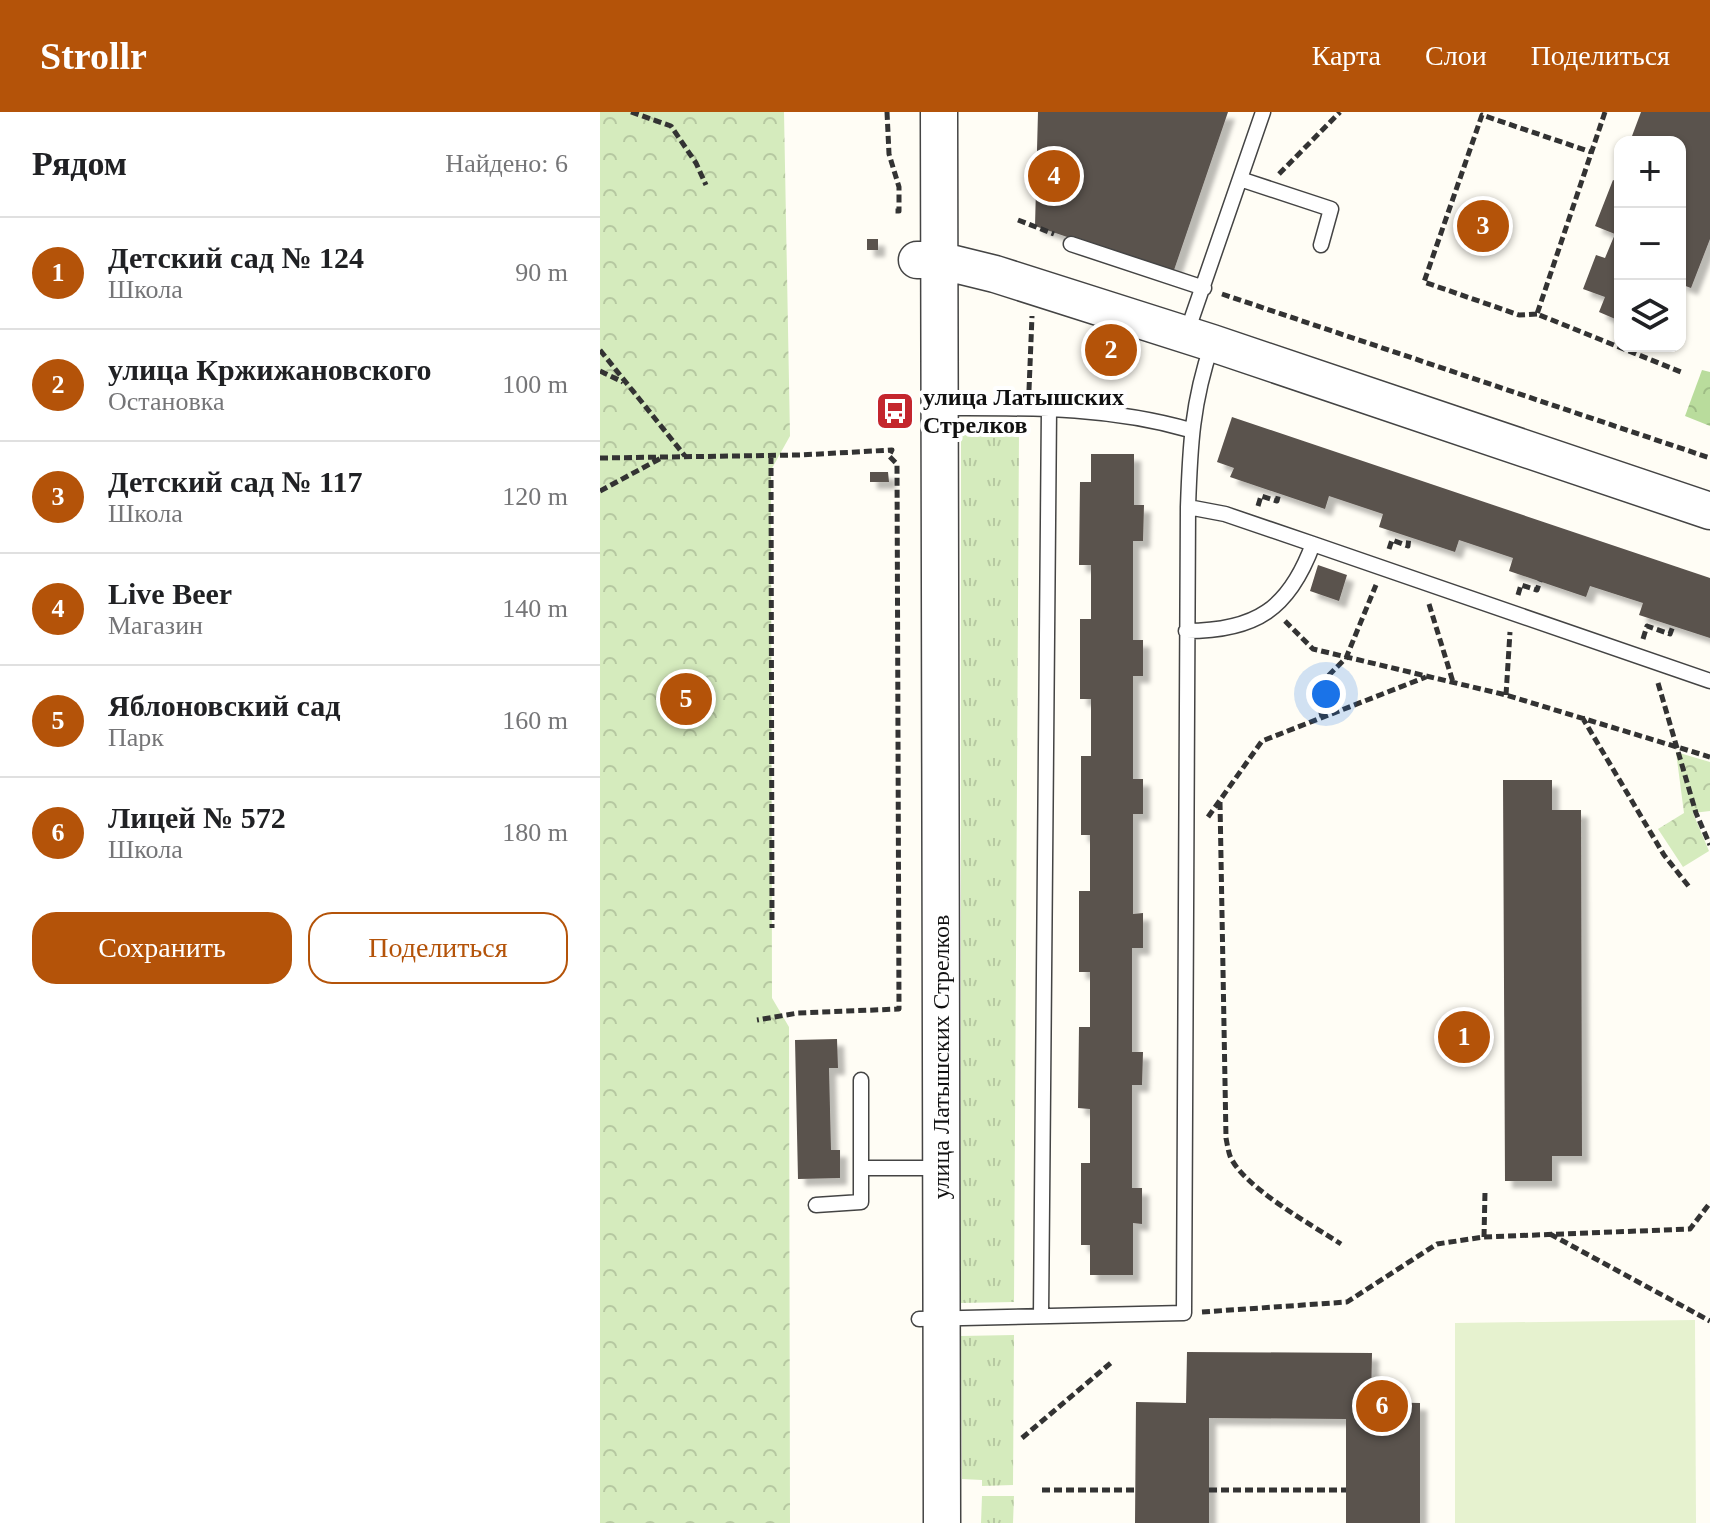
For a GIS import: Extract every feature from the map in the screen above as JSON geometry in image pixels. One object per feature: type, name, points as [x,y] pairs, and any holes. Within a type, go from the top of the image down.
[{"type":"street","name":"улица Латышских Стрелков","points":[[914,112],[939,408],[930,1168]]},
{"type":"street","name":"улица Латышских Стрелков","points":[[919,1523],[930,1319],[927,260],[939,112]]},
{"type":"street","points":[[927,260],[995,274],[1710,511]]},
{"type":"street","name":"улица Латышских Стрелков","points":[[930,1319],[942,1523]]},
{"type":"lane","points":[[930,1319],[1184,1313],[1186,631],[1190,430],[1202,372],[1199,340],[1204,288],[1263,112]]},
{"type":"lane","points":[[1240,179],[1331,209],[1321,245]]},
{"type":"lane","points":[[1071,244],[1204,288]]},
{"type":"lane","points":[[939,408],[1118,413],[1190,430]]},
{"type":"lane","points":[[1041,1316],[1049,409]]},
{"type":"lane","points":[[1188,507],[1225,514],[1710,681]]},
{"type":"lane","points":[[1186,631],[1217,631],[1248,623],[1272,608],[1295,587],[1313,544]]},
{"type":"lane","points":[[816,1205],[861,1202],[861,1080]]},
{"type":"lane","points":[[861,1168],[930,1168]]},
{"type":"path","points":[[631,112],[671,126],[696,163],[706,185]]},
{"type":"path","points":[[887,112],[889,154],[899,187],[899,211],[894,211]]},
{"type":"path","points":[[1265,187],[1340,112]]},
{"type":"path","points":[[1537,314],[1605,112]]},
{"type":"path","points":[[1591,152],[1482,115],[1424,282],[1519,315],[1537,314],[1681,372]]},
{"type":"path","points":[[1018,220],[1065,237],[1071,244]]},
{"type":"path","points":[[1204,288],[1710,458]]},
{"type":"path","points":[[1028,409],[1032,315]]},
{"type":"path","points":[[600,350],[686,457]]},
{"type":"path","points":[[600,371],[627,384]]},
{"type":"path","points":[[600,458],[771,456],[892,450],[889,456],[897,464],[899,1009],[798,1013],[757,1020]]},
{"type":"path","points":[[771,456],[772,928]]},
{"type":"path","points":[[600,491],[664,457]]},
{"type":"path","points":[[1261,496],[1277,501],[1279,493]]},
{"type":"path","points":[[1392,540],[1408,546],[1409,537]]},
{"type":"path","points":[[1322,717],[1315,689],[1346,658],[1383,568]]},
{"type":"path","points":[[1423,581],[1454,683]]},
{"type":"path","points":[[1521,585],[1537,590],[1540,581]]},
{"type":"path","points":[[1272,608],[1313,649],[1506,695],[1710,757]]},
{"type":"path","points":[[1506,695],[1512,613]]},
{"type":"path","points":[[1647,626],[1670,634],[1673,626]]},
{"type":"path","points":[[1651,661],[1696,813],[1710,845]]},
{"type":"path","points":[[1186,847],[1262,741],[1426,677]]},
{"type":"path","points":[[1581,716],[1664,855],[1690,888]]},
{"type":"path","points":[[1220,802],[1226,1138],[1230,1157],[1243,1174],[1268,1196],[1341,1244]]},
{"type":"path","points":[[1484,1237],[1485,1192]]},
{"type":"path","points":[[1184,1313],[1347,1302],[1437,1244],[1484,1237],[1690,1229],[1710,1203]]},
{"type":"path","points":[[1549,1234],[1710,1321]]},
{"type":"path","points":[[1022,1438],[1113,1361]]},
{"type":"path","points":[[1042,1490],[1136,1490]]},
{"type":"path","points":[[1209,1490],[1346,1490]]},
{"type":"green space","points":[[600,112],[784,112],[790,436],[771,470],[772,998],[789,1027],[790,1523],[600,1523]]},
{"type":"green space","points":[[1702,370],[1710,372],[1710,426],[1685,416]]},
{"type":"green space","points":[[961,430],[1019,431],[1014,1302],[961,1303]]},
{"type":"green space","points":[[1676,752],[1710,762],[1710,811],[1693,813],[1709,851],[1683,867],[1658,829],[1684,813]]},
{"type":"green space","points":[[1695,1320],[1696,1523],[1455,1523],[1455,1323]]},
{"type":"green space","points":[[1014,1335],[1013,1485],[982,1486],[982,1480],[962,1479],[961,1336]]},
{"type":"green space","points":[[982,1496],[1014,1496],[1013,1523],[981,1523]]},
{"type":"building","points":[[1038,112],[1228,112],[1173,273],[1035,226]]},
{"type":"building","points":[[1641,112],[1710,112],[1710,239],[1691,288],[1686,286],[1686,136],[1632,136]]},
{"type":"building","points":[[1613,180],[1614,234],[1595,226]]},
{"type":"building","points":[[1614,236],[1614,318],[1599,312],[1605,297],[1583,289],[1596,255],[1605,258]]},
{"type":"building","points":[[867,239],[878,239],[878,250],[867,250]]},
{"type":"building","points":[[1232,417],[1710,578],[1710,638],[1639,615],[1643,603],[1590,586],[1586,597],[1509,571],[1513,558],[1459,540],[1455,552],[1379,527],[1383,514],[1329,496],[1325,509],[1230,477],[1234,468],[1217,462]]},
{"type":"building","points":[[1091,454],[1134,454],[1134,505],[1144,505],[1143,541],[1133,541],[1133,640],[1143,640],[1143,676],[1133,676],[1133,779],[1143,779],[1143,814],[1133,814],[1133,914],[1143,913],[1143,948],[1132,948],[1132,1052],[1143,1052],[1142,1085],[1132,1085],[1132,1188],[1142,1188],[1142,1224],[1133,1223],[1133,1275],[1090,1275],[1090,1245],[1081,1245],[1081,1163],[1090,1163],[1090,1109],[1078,1108],[1079,1027],[1090,1027],[1090,972],[1079,972],[1079,891],[1090,891],[1090,835],[1081,835],[1081,756],[1091,756],[1091,699],[1080,699],[1080,619],[1091,619],[1091,565],[1079,565],[1080,482],[1091,482]]},
{"type":"building","points":[[870,472],[888,472],[889,482],[870,482]]},
{"type":"building","points":[[1318,565],[1347,575],[1339,601],[1310,591]]},
{"type":"building","points":[[1503,780],[1552,780],[1552,810],[1581,810],[1582,1156],[1552,1156],[1552,1181],[1505,1181]]},
{"type":"building","points":[[837,1039],[838,1068],[829,1068],[831,1150],[840,1150],[840,1178],[798,1179],[795,1040]]},
{"type":"building","points":[[1187,1352],[1372,1353],[1371,1402],[1420,1403],[1420,1523],[1346,1523],[1346,1419],[1209,1418],[1209,1523],[1135,1523],[1136,1402],[1186,1403]]},
{"type":"place","name":"Live Beer","points":[[1054,176]]},
{"type":"place","name":"Детский сад № 117","points":[[1483,226]]},
{"type":"place","name":"улица Кржижановского","points":[[1111,350]]},
{"type":"place","name":"улица Латышских Стрелков","points":[[895,411]]},
{"type":"place","name":"Яблоновский сад","points":[[686,699]]},
{"type":"place","name":"Детский сад № 124","points":[[1464,1037]]},
{"type":"place","name":"Лицей № 572","points":[[1382,1406]]}]
